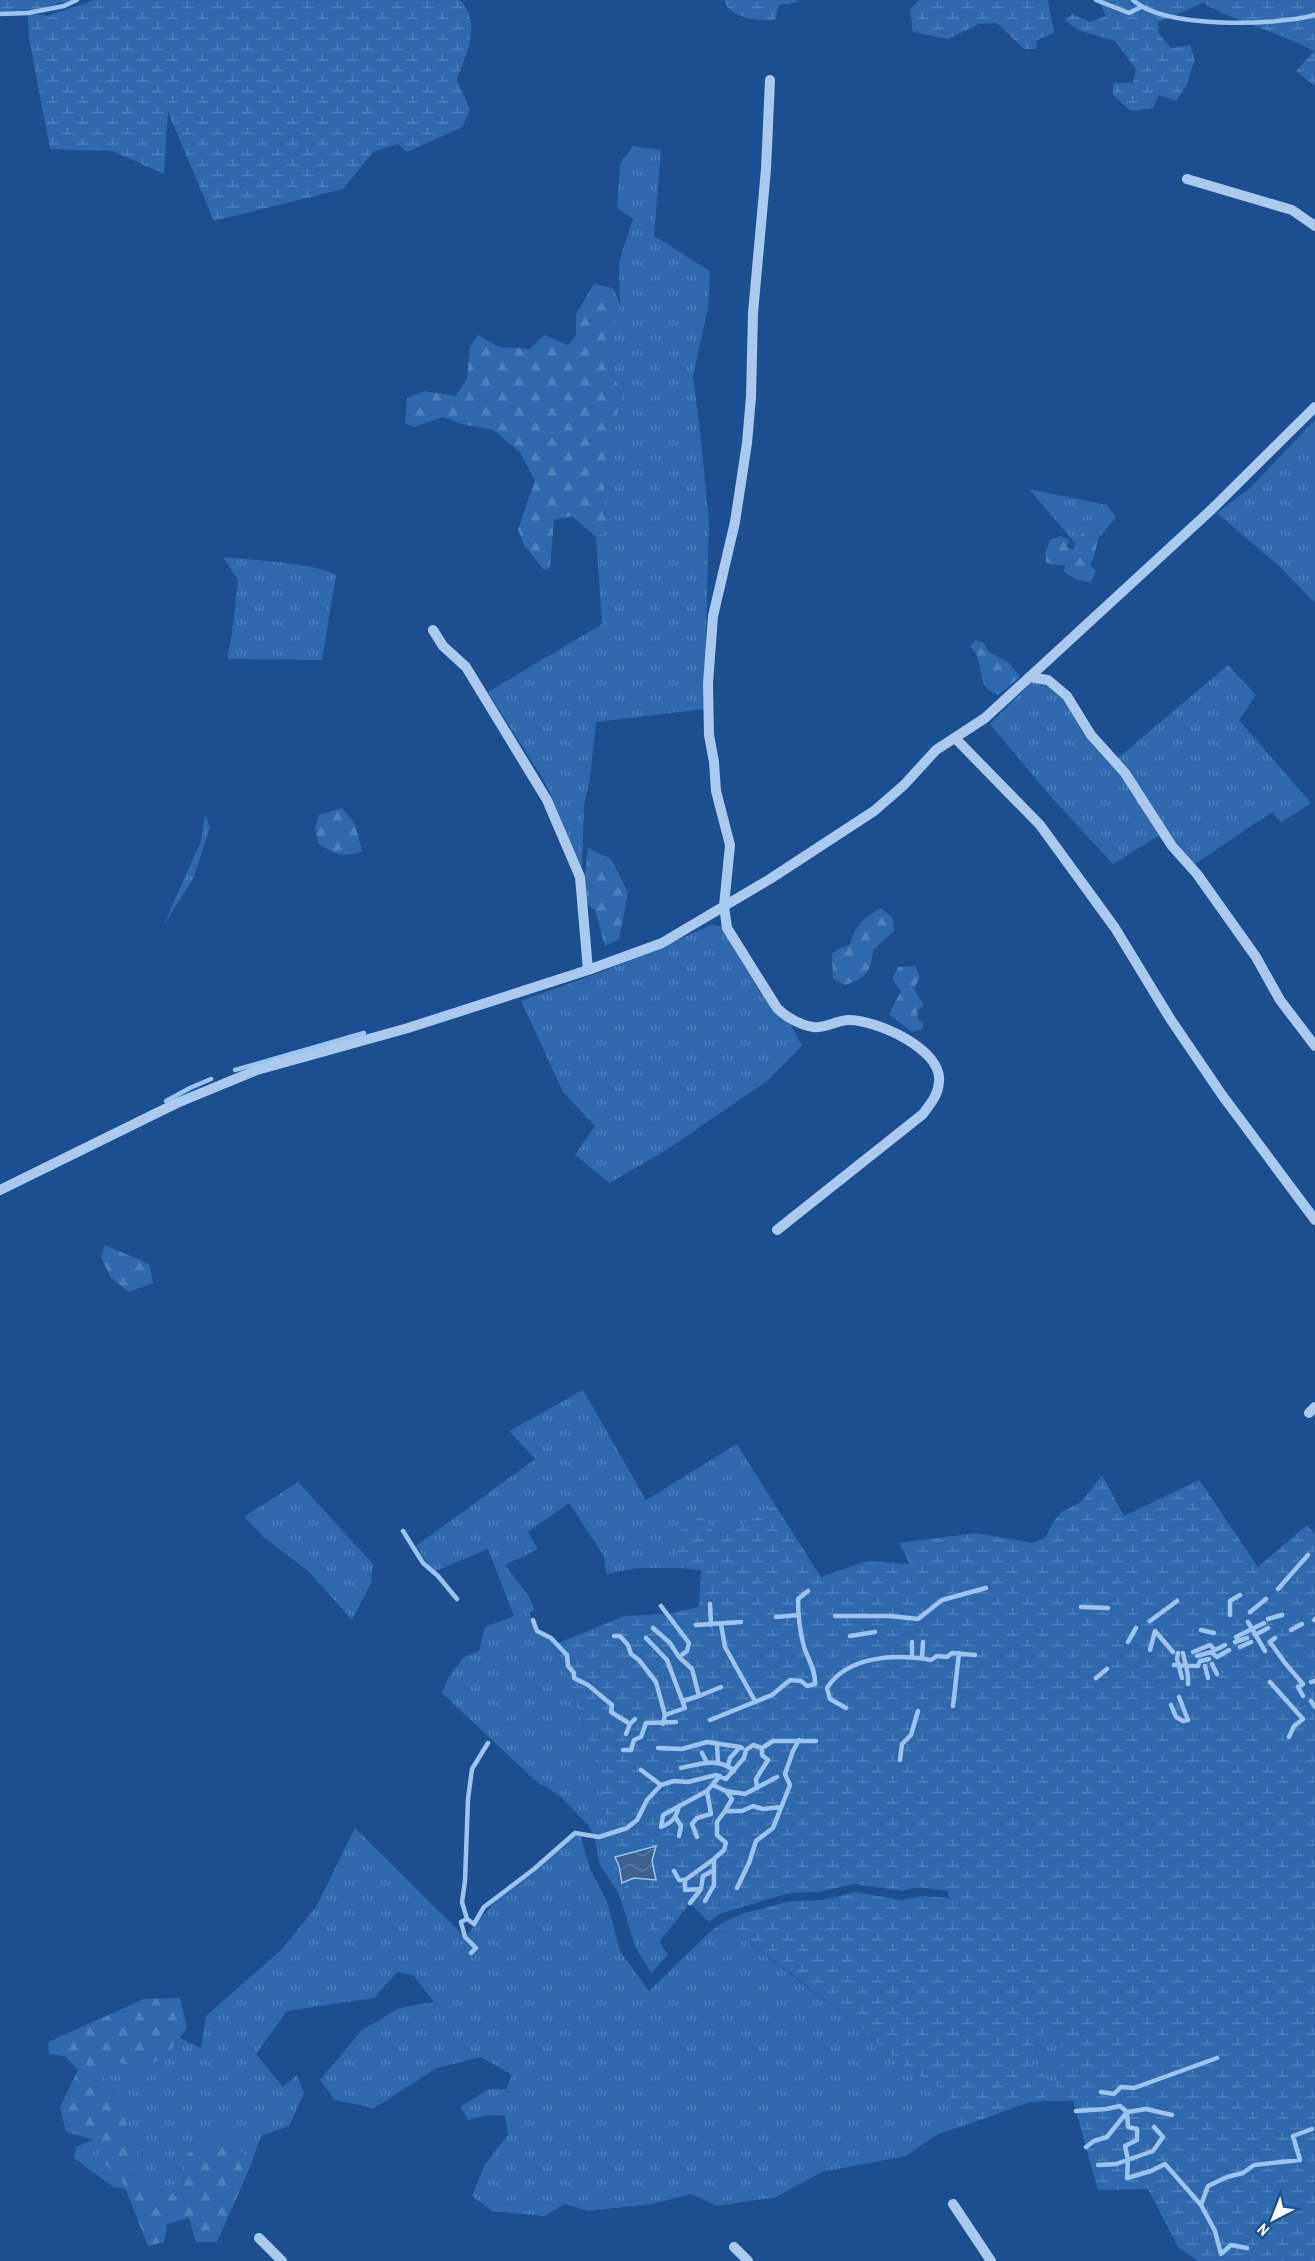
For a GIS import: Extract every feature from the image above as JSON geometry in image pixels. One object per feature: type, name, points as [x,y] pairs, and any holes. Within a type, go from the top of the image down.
[{"type":"street","points":[[770,80],[766,169],[753,313],[751,397],[747,443],[735,522],[713,616],[708,684],[709,735],[716,791],[730,845],[724,906],[727,928],[777,1008],[786,1017],[815,1028],[848,1020],[882,1027],[922,1048],[934,1062],[940,1080],[936,1097],[922,1114],[777,1230]]},
{"type":"street","points":[[1187,179],[1292,210],[1315,226]]},
{"type":"street","points":[[0,1190],[177,1103],[257,1070],[393,1032],[588,970],[662,943],[770,879],[874,811],[904,785],[936,750],[985,718],[1210,510],[1315,407]]},
{"type":"street","points":[[433,630],[443,646],[466,667],[536,780],[559,828],[580,877],[588,970]]},
{"type":"street","points":[[1029,677],[1048,680],[1067,696],[1091,735],[1125,773],[1172,846],[1197,874],[1256,957],[1280,1000],[1315,1046]]},
{"type":"street","points":[[955,738],[1040,825],[1115,928],[1171,1020],[1222,1095],[1315,1220]]},
{"type":"street","points":[[953,2204],[991,2261]]},
{"type":"street","points":[[260,2238],[282,2261]]},
{"type":"street","points":[[734,2247],[748,2261]]},
{"type":"green space","points":[[0,0],[77,0],[64,6],[62,2],[29,13],[48,16],[94,0],[460,0],[467,9],[471,28],[468,49],[457,79],[470,110],[462,127],[407,152],[398,144],[373,152],[343,189],[214,221],[168,112],[164,174],[112,151],[50,149],[29,38],[28,13],[0,14]]},
{"type":"green space","points":[[724,0],[798,0],[798,2],[779,5],[775,20],[768,20],[739,15],[728,7]]},
{"type":"green space","points":[[919,0],[1048,0],[1054,33],[1037,40],[1036,49],[1024,49],[997,23],[979,24],[948,39],[913,32],[910,10]]},
{"type":"green space","points":[[1098,0],[1315,0],[1315,86],[1296,71],[1314,51],[1203,3],[1158,22],[1159,34],[1171,48],[1190,45],[1195,60],[1186,86],[1176,101],[1159,95],[1153,108],[1131,111],[1113,95],[1113,83],[1133,83],[1136,69],[1115,41],[1078,30],[1065,20],[1072,14],[1090,22],[1106,16]]},
{"type":"green space","points":[[633,146],[661,150],[654,236],[710,271],[708,308],[693,376],[709,522],[704,709],[596,722],[590,778],[584,806],[582,870],[546,784],[488,692],[602,624],[596,537],[608,530],[603,494],[621,394],[614,376],[611,340],[620,304],[619,262],[633,219],[617,208],[620,164]]},
{"type":"green space","points":[[594,284],[613,288],[620,304],[611,340],[614,376],[621,394],[603,494],[608,530],[596,537],[572,516],[554,520],[550,568],[544,570],[524,545],[518,529],[535,481],[520,452],[493,430],[462,424],[443,417],[414,427],[405,423],[407,398],[425,391],[456,396],[467,378],[470,347],[478,335],[499,347],[530,349],[544,335],[568,345],[576,336],[576,314]]},
{"type":"green space","points":[[1315,420],[1315,603],[1280,567],[1217,513],[1250,488]]},
{"type":"green space","points":[[1029,489],[1107,505],[1116,517],[1098,539],[1085,531],[1075,543]]},
{"type":"green space","points":[[1085,531],[1098,539],[1090,565],[1096,571],[1091,582],[1077,580],[1064,572],[1065,565],[1053,565],[1046,562],[1045,554],[1050,540],[1060,536],[1069,540],[1067,547],[1073,550],[1077,538]]},
{"type":"green space","points":[[223,557],[298,564],[336,575],[322,660],[227,659],[238,580]]},
{"type":"green space","points":[[976,640],[984,643],[988,651],[1010,664],[1020,677],[998,695],[988,689],[983,680],[977,657],[970,646]]},
{"type":"green space","points":[[1228,665],[1256,695],[1239,720],[1311,803],[1281,823],[1272,812],[1195,864],[1174,844],[1158,814],[1118,758]]},
{"type":"green space","points":[[1031,683],[1042,683],[1063,699],[1121,775],[1160,835],[1113,864],[1052,798],[990,724]]},
{"type":"green space","points":[[342,808],[355,824],[362,851],[339,854],[318,843],[315,827],[319,815]]},
{"type":"green space","points":[[205,815],[210,827],[193,879],[164,924],[201,841]]},
{"type":"green space","points":[[588,848],[611,859],[628,892],[619,939],[605,946],[595,910],[587,904],[585,876]]},
{"type":"green space","points":[[881,908],[893,918],[894,931],[873,950],[869,969],[863,977],[845,985],[833,979],[832,954],[850,945],[861,923]]},
{"type":"green space","points":[[712,925],[721,926],[789,1021],[802,1046],[768,1080],[671,1147],[610,1183],[575,1155],[595,1126],[563,1092],[521,1001],[604,971]]},
{"type":"green space","points":[[915,966],[920,978],[914,988],[924,1006],[917,1010],[918,1020],[923,1022],[923,1029],[912,1032],[889,1014],[901,991],[892,979],[898,967]]},
{"type":"green space","points":[[105,1245],[149,1264],[153,1283],[129,1292],[111,1278],[101,1257]]},
{"type":"green space","points":[[583,1390],[646,1500],[737,1444],[775,1505],[719,1539],[702,1516],[677,1534],[678,1568],[639,1568],[606,1574],[604,1556],[569,1503],[528,1532],[538,1549],[505,1565],[528,1595],[535,1610],[529,1612],[537,1631],[556,1644],[595,1762],[622,1883],[668,1955],[651,1973],[635,1946],[619,1894],[600,1865],[594,1836],[589,1826],[559,1795],[538,1783],[442,1693],[448,1678],[464,1657],[479,1651],[485,1627],[514,1616],[488,1549],[433,1572],[416,1546],[535,1459],[509,1431]]},
{"type":"green space","points":[[1102,1475],[1124,1516],[1199,1480],[1258,1567],[1307,1525],[1315,1534],[1315,2261],[1198,2261],[1178,2247],[1148,2189],[1098,2190],[1073,2101],[1055,2086],[1061,2067],[1061,2035],[1051,2031],[1039,2036],[1031,2065],[1045,2076],[1045,2101],[1030,2102],[972,2123],[945,2091],[903,2065],[851,2020],[741,1937],[711,1931],[724,1922],[745,1913],[791,1901],[823,1900],[855,1892],[902,1900],[922,1896],[949,1898],[948,1891],[918,1887],[902,1891],[854,1884],[818,1892],[789,1893],[719,1914],[709,1922],[690,1903],[659,1942],[622,1883],[644,1869],[656,1847],[615,1857],[595,1762],[556,1644],[624,1616],[668,1614],[699,1607],[701,1570],[678,1568],[677,1534],[702,1515],[719,1539],[775,1505],[821,1577],[867,1561],[910,1564],[899,1543],[976,1533],[1033,1543],[1045,1538],[1062,1512],[1082,1501]]},
{"type":"green space","points":[[298,1482],[373,1564],[371,1583],[352,1620],[308,1571],[264,1537],[244,1517]]},
{"type":"green space","points":[[355,1828],[465,1937],[505,1889],[534,1869],[575,1833],[580,1834],[590,1869],[607,1901],[620,1951],[649,1991],[711,1931],[741,1937],[851,2020],[903,2065],[945,2091],[972,2123],[938,2134],[906,2156],[822,2172],[776,2197],[717,2206],[692,2194],[652,2204],[588,2211],[564,2204],[545,2216],[492,2211],[472,2196],[485,2164],[508,2135],[505,2116],[488,2115],[468,2120],[460,2107],[489,2089],[506,2089],[512,2075],[481,2057],[437,2068],[374,2108],[335,2100],[320,2080],[362,2030],[399,2008],[434,2002],[413,1975],[397,1972],[374,1998],[287,2011],[256,2054],[283,2087],[297,2075],[304,2093],[289,2126],[261,2136],[251,2165],[226,2132],[186,2155],[182,2197],[135,2180],[137,2151],[127,2129],[131,2100],[106,2090],[102,2073],[114,2062],[144,2067],[166,2056],[180,2038],[201,2048],[206,2016],[282,1949],[316,1907]]},
{"type":"green space","points":[[180,1998],[187,2028],[166,2056],[144,2067],[114,2062],[103,2073],[106,2090],[132,2100],[127,2129],[137,2151],[135,2180],[182,2197],[186,2155],[226,2132],[251,2165],[217,2242],[196,2242],[189,2218],[167,2224],[164,2242],[148,2246],[122,2180],[104,2163],[94,2140],[66,2132],[60,2107],[78,2070],[65,2056],[49,2054],[48,2042],[144,1999]]},
{"type":"green space","points":[[1051,2031],[1061,2035],[1061,2067],[1055,2086],[1073,2101],[1045,2101],[1045,2076],[1031,2066],[1039,2036]]},
{"type":"green space","points":[[94,2139],[104,2163],[142,2191],[113,2187],[74,2158],[76,2147]]},
{"type":"water","points":[[656,1846],[652,1861],[656,1880],[634,1878],[622,1883],[615,1857]]},
{"type":"waterway","points":[[0,14],[28,13],[64,6],[77,0]]},
{"type":"waterway","points":[[1096,0],[1129,13],[1141,7]]},
{"type":"waterway","points":[[1133,0],[1148,9],[1169,16],[1194,20],[1248,23],[1297,19],[1315,15]]},
{"type":"waterway","points":[[235,1070],[364,1033]]},
{"type":"waterway","points":[[166,1101],[211,1079]]},
{"type":"waterway","points":[[403,1531],[423,1563],[438,1576],[457,1599]]},
{"type":"waterway","points":[[1278,1589],[1308,1555]]},
{"type":"waterway","points":[[835,1616],[890,1616],[918,1619],[942,1600],[986,1588]]},
{"type":"waterway","points":[[710,1720],[772,1695],[790,1680],[801,1681],[807,1686],[815,1684],[813,1670],[804,1647],[798,1611],[798,1599],[808,1591]]},
{"type":"waterway","points":[[1230,1615],[1230,1601],[1240,1595]]},
{"type":"waterway","points":[[1250,1612],[1266,1599]]},
{"type":"waterway","points":[[1150,1621],[1177,1601]]},
{"type":"waterway","points":[[710,1604],[711,1625]]},
{"type":"waterway","points":[[661,1606],[689,1643],[687,1651],[679,1657]]},
{"type":"waterway","points":[[1081,1607],[1108,1608]]},
{"type":"waterway","points":[[776,1617],[798,1615]]},
{"type":"waterway","points":[[1268,1619],[1282,1615]]},
{"type":"waterway","points":[[533,1620],[537,1631],[551,1638],[567,1655],[568,1666],[574,1673],[574,1678],[588,1685],[612,1705],[611,1712],[630,1724]]},
{"type":"waterway","points":[[696,1625],[741,1622]]},
{"type":"waterway","points":[[1248,1622],[1265,1651]]},
{"type":"waterway","points":[[1236,1637],[1264,1623]]},
{"type":"waterway","points":[[721,1624],[725,1647],[755,1701]]},
{"type":"waterway","points":[[1291,1630],[1302,1624]]},
{"type":"waterway","points":[[653,1628],[670,1643],[679,1657],[692,1669],[699,1696],[683,1701]]},
{"type":"waterway","points":[[1128,1642],[1136,1628]]},
{"type":"waterway","points":[[1255,1635],[1268,1628]]},
{"type":"waterway","points":[[1201,1630],[1214,1633]]},
{"type":"waterway","points":[[1150,1650],[1155,1631],[1173,1652]]},
{"type":"waterway","points":[[850,1636],[875,1632]]},
{"type":"waterway","points":[[614,1636],[620,1636],[628,1645],[631,1654],[639,1660],[656,1682],[665,1715],[663,1724]]},
{"type":"waterway","points":[[646,1638],[667,1660],[685,1708],[665,1715]]},
{"type":"waterway","points":[[1235,1642],[1247,1638]]},
{"type":"waterway","points":[[1275,1638],[1270,1642],[1303,1684],[1298,1687],[1303,1696]]},
{"type":"waterway","points":[[912,1642],[912,1657]]},
{"type":"waterway","points":[[922,1658],[923,1642]]},
{"type":"waterway","points":[[1240,1647],[1251,1642]]},
{"type":"waterway","points":[[1193,1652],[1210,1645],[1215,1650],[1225,1645]]},
{"type":"waterway","points":[[1197,1656],[1211,1652],[1217,1657],[1229,1650]]},
{"type":"waterway","points":[[846,1708],[830,1699],[827,1688],[836,1677],[860,1663],[874,1659],[903,1657],[931,1660],[937,1656],[947,1657],[952,1653],[975,1655]]},
{"type":"waterway","points":[[953,1706],[959,1653]]},
{"type":"waterway","points":[[1178,1653],[1177,1659],[1182,1678]]},
{"type":"waterway","points":[[1183,1653],[1188,1684]]},
{"type":"waterway","points":[[1174,1665],[1198,1666],[1200,1661],[1209,1659]]},
{"type":"waterway","points":[[1212,1664],[1217,1674]]},
{"type":"waterway","points":[[1205,1666],[1208,1678]]},
{"type":"waterway","points":[[1096,1678],[1107,1669]]},
{"type":"waterway","points":[[1311,1682],[1315,1681]]},
{"type":"waterway","points":[[1270,1682],[1303,1719],[1294,1726],[1289,1737]]},
{"type":"waterway","points":[[699,1696],[721,1687]]},
{"type":"waterway","points":[[1171,1705],[1176,1717],[1183,1721],[1188,1720],[1179,1697]]},
{"type":"waterway","points":[[1311,1701],[1315,1707]]},
{"type":"waterway","points":[[900,1760],[902,1744],[911,1735],[918,1711]]},
{"type":"waterway","points":[[626,1734],[635,1719]]},
{"type":"waterway","points":[[623,1750],[631,1750],[634,1740],[641,1737],[646,1723],[676,1722]]},
{"type":"waterway","points":[[737,1888],[756,1841],[773,1828],[790,1785],[785,1774],[799,1740]]},
{"type":"waterway","points":[[471,1953],[476,1948],[465,1937],[461,1922],[467,1919],[474,1924],[484,1907],[534,1869],[575,1833],[599,1837],[627,1828],[637,1820],[647,1800],[661,1785],[674,1781],[688,1782],[716,1775],[726,1779],[744,1758],[746,1750],[753,1745],[762,1748],[773,1741],[816,1741]]},
{"type":"waterway","points":[[658,1748],[682,1749],[707,1742],[740,1747]]},
{"type":"waterway","points":[[467,1919],[462,1902],[468,1799],[472,1769],[488,1743]]},
{"type":"waterway","points":[[717,1744],[718,1763]]},
{"type":"waterway","points":[[728,1765],[730,1758],[740,1747],[742,1748]]},
{"type":"waterway","points":[[757,1788],[756,1779],[768,1760],[762,1755],[762,1748]]},
{"type":"waterway","points":[[702,1753],[707,1763]]},
{"type":"waterway","points":[[681,1768],[716,1763],[734,1771]]},
{"type":"waterway","points":[[641,1770],[661,1785]]},
{"type":"waterway","points":[[679,1806],[678,1810],[677,1814],[673,1819],[661,1827],[663,1815],[707,1791],[720,1776]]},
{"type":"waterway","points":[[726,1791],[745,1794],[777,1777]]},
{"type":"waterway","points":[[713,1785],[726,1791],[732,1799],[725,1811]]},
{"type":"waterway","points":[[697,1837],[692,1824],[697,1818],[711,1814],[707,1791]]},
{"type":"waterway","points":[[705,1901],[714,1885],[714,1859],[724,1850],[726,1843],[717,1835],[717,1822],[725,1811],[742,1811],[753,1806],[763,1809],[781,1807]]},
{"type":"waterway","points":[[676,1818],[681,1826],[679,1836]]},
{"type":"waterway","points":[[674,1871],[679,1880],[685,1880],[714,1859]]},
{"type":"waterway","points":[[690,1903],[701,1889],[703,1876],[714,1870]]},
{"type":"waterway","points":[[685,1880],[685,1890],[701,1889]]},
{"type":"waterway","points":[[1101,2092],[1114,2094],[1121,2087],[1134,2088],[1217,2058]]},
{"type":"waterway","points":[[1076,2111],[1120,2106],[1127,2112],[1146,2109],[1172,2115]]},
{"type":"waterway","points":[[1127,2112],[1128,2127],[1137,2129],[1137,2140],[1125,2146],[1128,2160],[1127,2178],[1165,2164],[1201,2205],[1208,2186],[1227,2177],[1243,2173],[1254,2165],[1300,2160],[1293,2136],[1312,2129]]},
{"type":"waterway","points":[[1086,2147],[1094,2141],[1107,2137],[1127,2112]]},
{"type":"waterway","points":[[1098,2165],[1116,2164],[1153,2151],[1163,2137],[1154,2127]]},
{"type":"waterway","points":[[1201,2205],[1215,2231],[1221,2254],[1231,2245],[1247,2248]]}]
